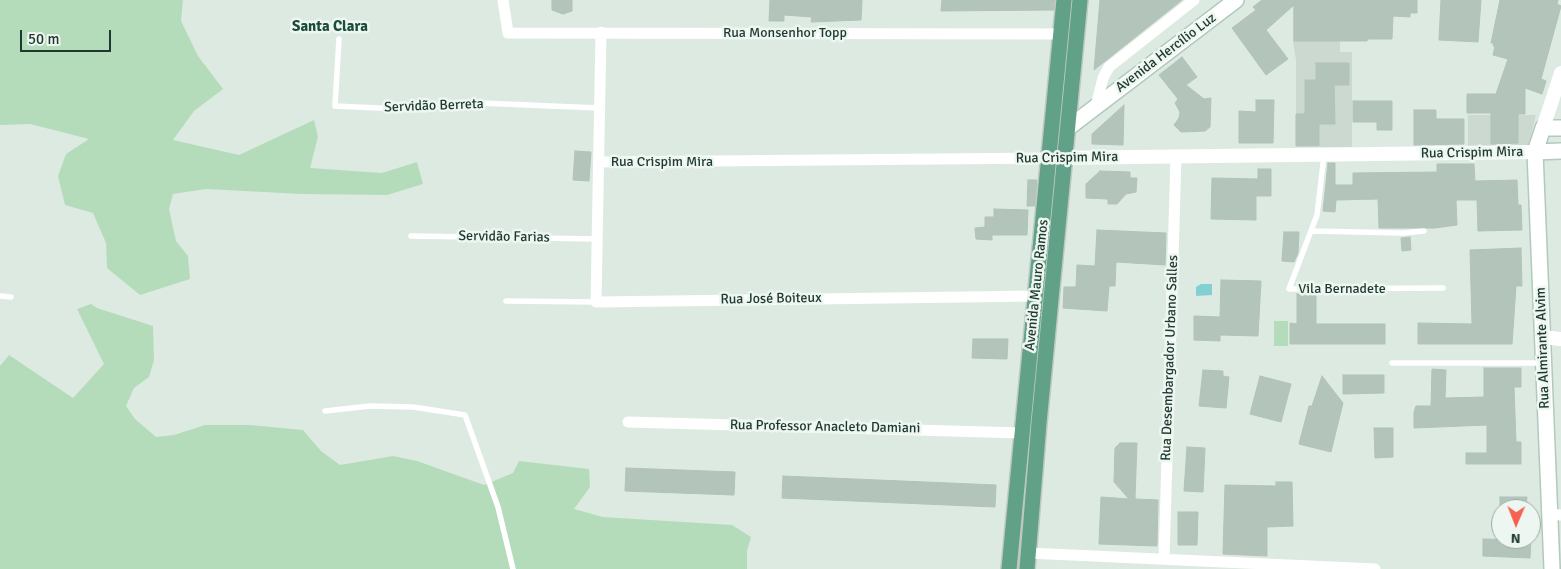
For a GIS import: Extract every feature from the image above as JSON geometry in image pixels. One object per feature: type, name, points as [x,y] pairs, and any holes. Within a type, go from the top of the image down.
[{"type":"main road","name":"Avenida Mauro Ramos","points":[[1027,569],[1057,158],[1054,118],[1064,0]]},
{"type":"main road","name":"Avenida Mauro Ramos","points":[[1009,569],[1036,296],[1057,158],[1068,128],[1080,0]]},
{"type":"main road","name":"Avenida Hercílio Luz","points":[[1068,128],[1236,0]]},
{"type":"main road","points":[[1054,118],[1060,126],[1068,128]]},
{"type":"main road","points":[[1543,128],[1561,128]]},
{"type":"main road","name":"Rua Almirante Alvim","points":[[1543,128],[1535,152],[1543,363],[1555,515],[1552,569]]},
{"type":"main road","points":[[1535,152],[1561,151]]},
{"type":"main road","points":[[1010,552],[1028,553]]},
{"type":"street","name":"Rua Monsenhor Topp","points":[[503,0],[508,33],[1061,34]]},
{"type":"street","name":"Avenida Hercílio Luz","points":[[1096,106],[1103,78],[1109,67],[1194,0]]},
{"type":"street","points":[[596,302],[601,32]]},
{"type":"street","points":[[1543,128],[1561,73]]},
{"type":"street","name":"Rua Crispim Mira","points":[[598,162],[1535,152]]},
{"type":"street","name":"Rua Desembargador Urbano Salles","points":[[1164,559],[1176,157]]},
{"type":"street","name":"Rua José Boiteux","points":[[596,302],[1036,296]]},
{"type":"street","points":[[1542,337],[1561,338]]},
{"type":"street","name":"Rua Professor Anacleto Damiani","points":[[628,422],[1022,432]]},
{"type":"street","points":[[1028,553],[1164,559],[1259,566],[1375,569]]},
{"type":"lane","name":"Servidão Berreta","points":[[340,39],[335,106],[400,108],[480,103],[600,108]]},
{"type":"lane","name":"Vila Bernadete","points":[[1324,155],[1319,207],[1312,232],[1289,289],[1443,288]]},
{"type":"lane","points":[[1312,232],[1403,233],[1424,231]]},
{"type":"lane","name":"Servidão Farias","points":[[411,236],[598,238]]},
{"type":"lane","points":[[0,296],[11,297]]},
{"type":"lane","name":"Rua José Boiteux","points":[[506,301],[596,302]]},
{"type":"lane","points":[[1392,364],[1543,363]]},
{"type":"lane","points":[[325,411],[370,406],[465,415],[495,498],[513,569]]},
{"type":"shaded area","points":[[1293,0],[1341,0],[1340,52],[1352,52],[1352,147],[1319,147],[1319,115],[1296,114]]},
{"type":"shaded area","points":[[1468,115],[1536,115],[1528,147],[1468,147]]},
{"type":"green space","points":[[0,0],[183,0],[181,21],[198,56],[223,89],[194,111],[173,140],[239,155],[314,120],[318,137],[310,168],[382,173],[417,162],[423,184],[387,195],[301,194],[206,189],[173,194],[169,209],[176,241],[188,256],[190,279],[140,295],[107,268],[106,243],[93,213],[65,205],[58,176],[66,154],[89,139],[30,124],[0,125]]},
{"type":"green space","points":[[1054,169],[1058,169],[1021,546],[1017,546]]},
{"type":"green space","points":[[91,304],[97,308],[153,326],[154,360],[149,377],[134,388],[126,406],[135,419],[156,437],[174,435],[205,425],[250,425],[303,430],[321,451],[340,465],[393,456],[417,461],[484,485],[513,473],[519,461],[589,469],[590,487],[574,509],[603,517],[732,525],[751,537],[747,551],[747,569],[0,569],[0,366],[9,355],[73,398],[104,364],[77,309]]},
{"type":"green space","points":[[1274,321],[1288,321],[1288,346],[1274,346]]},
{"type":"water","points":[[1201,284],[1212,284],[1212,295],[1196,296],[1196,287]]},
{"type":"building","points":[[552,0],[572,0],[572,11],[563,14],[552,10]]},
{"type":"building","points":[[770,0],[862,0],[861,20],[811,22],[812,17],[784,15],[784,21],[769,21]]},
{"type":"building","points":[[942,0],[1055,0],[1054,10],[941,11]]},
{"type":"building","points":[[1100,0],[1182,0],[1094,70]]},
{"type":"building","points":[[1262,0],[1417,0],[1417,13],[1410,13],[1410,17],[1393,16],[1392,39],[1294,41],[1294,5],[1266,30],[1288,59],[1266,75],[1232,28],[1256,10],[1253,7]]},
{"type":"building","points":[[1441,0],[1481,0],[1478,42],[1439,40]]},
{"type":"building","points":[[1500,0],[1558,0],[1557,4],[1561,6],[1541,79],[1546,81],[1542,94],[1525,88],[1525,114],[1518,114],[1518,143],[1491,144],[1491,113],[1467,113],[1467,94],[1496,94],[1508,59],[1493,55],[1495,46],[1493,46],[1494,43],[1491,43]]},
{"type":"building","points":[[1182,57],[1197,77],[1186,85],[1204,99],[1211,98],[1210,127],[1205,131],[1181,132],[1174,125],[1179,118],[1180,112],[1175,103],[1178,99],[1159,75]]},
{"type":"building","points":[[1316,63],[1349,63],[1349,85],[1334,85],[1335,124],[1319,124],[1319,146],[1296,146],[1296,114],[1305,114],[1305,80],[1316,80]]},
{"type":"building","points":[[1256,100],[1274,100],[1273,143],[1239,143],[1239,111],[1256,112]]},
{"type":"building","points":[[1353,101],[1392,101],[1392,130],[1377,130],[1377,122],[1353,122]]},
{"type":"building","points":[[1124,105],[1123,145],[1092,144],[1092,134]]},
{"type":"building","points":[[1414,110],[1436,110],[1436,119],[1464,119],[1464,144],[1414,145]]},
{"type":"building","points":[[575,151],[591,152],[589,181],[573,180]]},
{"type":"building","points":[[1328,163],[1335,163],[1335,185],[1353,185],[1353,173],[1437,172],[1437,164],[1474,164],[1475,181],[1517,180],[1522,230],[1478,231],[1477,200],[1456,200],[1457,225],[1435,228],[1379,228],[1378,199],[1336,200],[1335,212],[1323,211]]},
{"type":"building","points":[[1258,169],[1271,169],[1271,196],[1256,196],[1256,220],[1211,219],[1212,178],[1258,179]]},
{"type":"building","points":[[1100,171],[1130,172],[1130,178],[1137,178],[1136,192],[1126,194],[1117,204],[1108,204],[1108,199],[1086,198],[1086,184]]},
{"type":"building","points":[[1028,180],[1037,180],[1035,206],[1027,206]]},
{"type":"building","points":[[994,209],[1028,210],[1027,235],[992,235],[992,240],[976,239],[975,228],[985,227],[985,217],[994,217]]},
{"type":"building","points":[[1097,230],[1166,233],[1165,265],[1116,262],[1115,286],[1109,286],[1107,311],[1063,308],[1064,287],[1076,287],[1077,265],[1095,266]]},
{"type":"building","points":[[1284,232],[1299,232],[1298,253],[1294,262],[1282,261]]},
{"type":"building","points":[[1410,237],[1411,250],[1402,251],[1401,238]]},
{"type":"building","points":[[1521,248],[1522,286],[1516,286],[1512,344],[1418,344],[1418,323],[1472,324],[1470,250]]},
{"type":"building","points":[[1221,280],[1261,281],[1258,336],[1220,335],[1220,341],[1194,340],[1194,316],[1220,317]]},
{"type":"building","points":[[1297,294],[1316,294],[1316,324],[1385,324],[1385,344],[1290,344],[1290,323],[1297,324]]},
{"type":"building","points":[[973,339],[1008,339],[1007,359],[972,358]]},
{"type":"building","points":[[1484,368],[1521,368],[1521,387],[1514,387],[1516,442],[1521,442],[1521,464],[1466,464],[1466,453],[1487,453],[1487,425],[1414,428],[1416,406],[1431,406],[1432,369],[1446,370],[1445,398],[1484,397]]},
{"type":"building","points":[[1203,370],[1223,371],[1223,376],[1229,377],[1226,408],[1199,406]]},
{"type":"building","points":[[1343,375],[1384,375],[1384,393],[1343,394]]},
{"type":"building","points":[[1260,376],[1291,384],[1281,422],[1250,414]]},
{"type":"building","points":[[1322,376],[1343,403],[1331,452],[1299,444],[1309,406],[1312,406]]},
{"type":"building","points":[[1374,428],[1393,428],[1393,457],[1375,458]]},
{"type":"building","points":[[1120,443],[1137,443],[1135,499],[1158,500],[1157,546],[1099,544],[1101,497],[1129,499],[1114,482],[1115,448]]},
{"type":"building","points":[[1187,447],[1205,448],[1203,492],[1184,491]]},
{"type":"building","points":[[626,468],[735,472],[734,495],[625,491]]},
{"type":"building","points":[[783,476],[996,485],[995,507],[782,498]]},
{"type":"building","points":[[1276,482],[1292,482],[1293,526],[1267,527],[1267,556],[1223,554],[1225,485],[1276,486]]},
{"type":"building","points":[[1500,497],[1527,497],[1527,499],[1500,499]]},
{"type":"building","points":[[1178,512],[1198,512],[1197,545],[1178,545]]},
{"type":"building","points":[[1483,539],[1491,539],[1491,549],[1530,549],[1530,558],[1483,556]]},
{"type":"district","name":"Santa Clara","points":[[330,27]]}]
